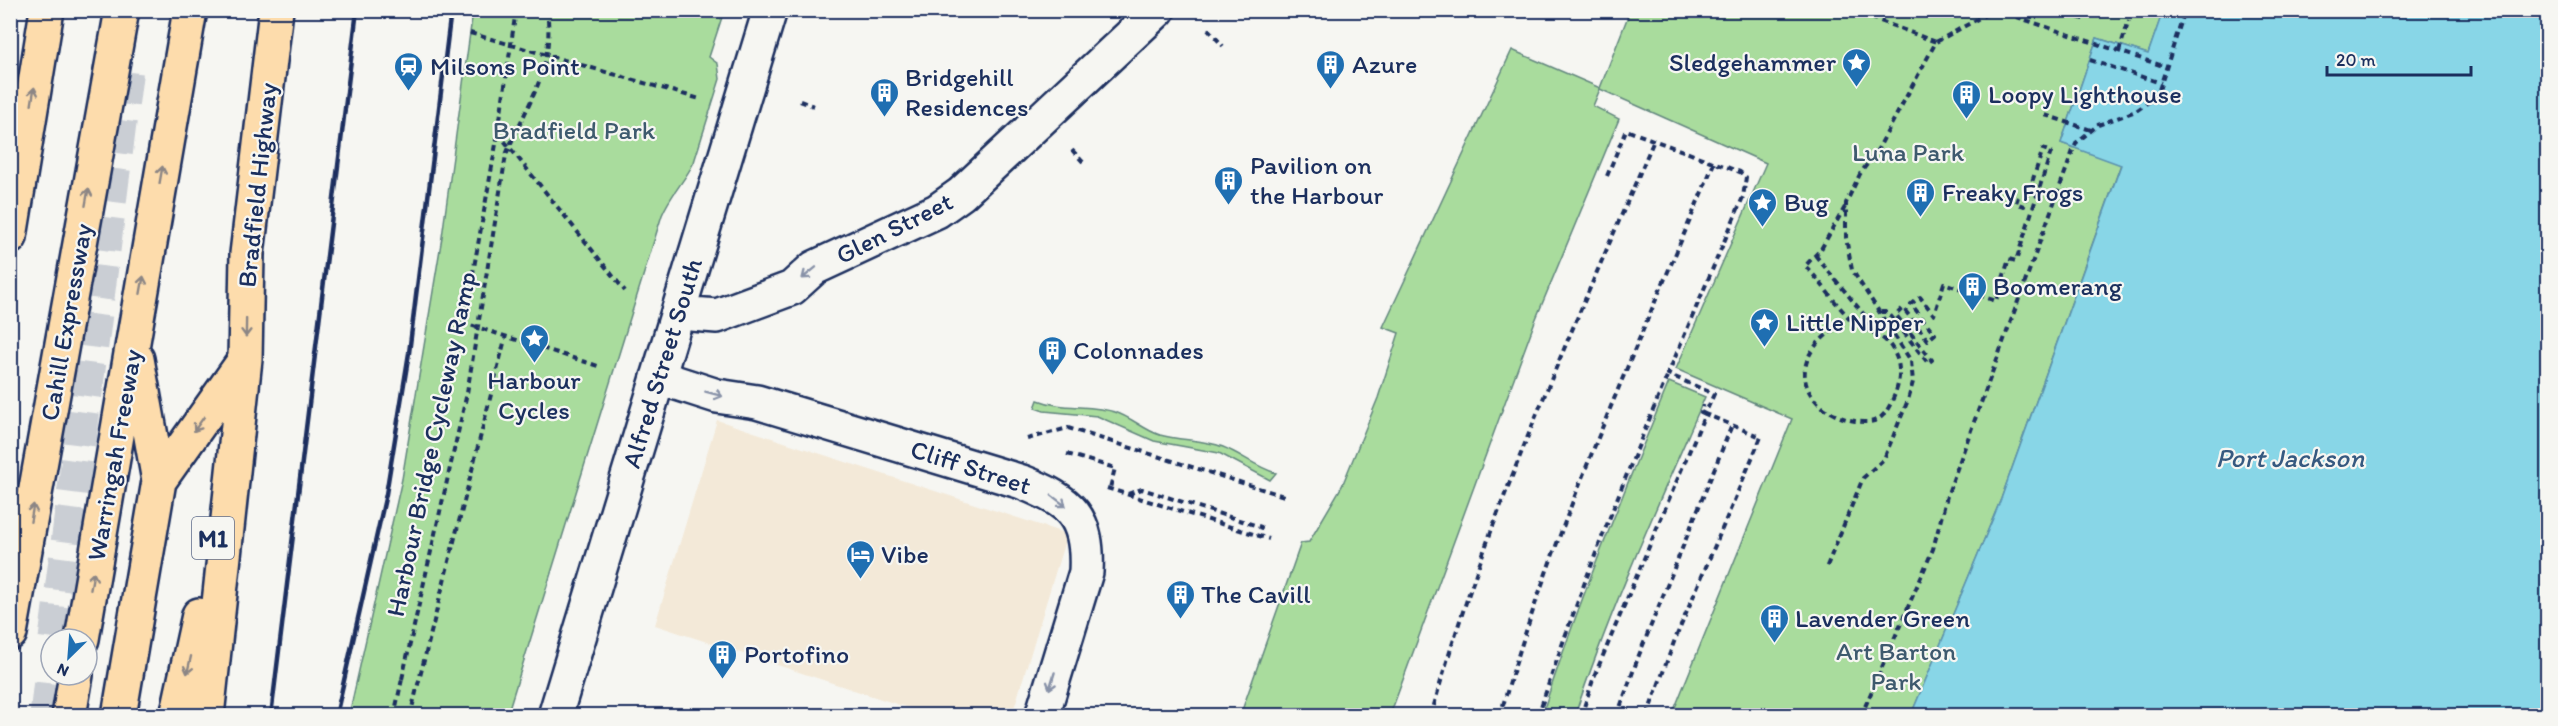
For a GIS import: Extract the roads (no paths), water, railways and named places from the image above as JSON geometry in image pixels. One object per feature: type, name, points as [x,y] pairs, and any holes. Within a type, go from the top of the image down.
[{"type":"highway","points":[[10,237],[47,10]]},
{"type":"highway","name":"Cahill Expressway","points":[[10,633],[122,10]]},
{"type":"highway","points":[[133,336],[190,10]]},
{"type":"highway","name":"Bradfield Highway","points":[[245,359],[247,254],[276,10]]},
{"type":"highway","name":"Warringah Freeway","points":[[118,716],[159,481],[133,336]]},
{"type":"highway","name":"Warringah Freeway","points":[[84,627],[133,336]]},
{"type":"highway","name":"Warringah Freeway","points":[[159,481],[245,359]]},
{"type":"highway","name":"M1","points":[[177,716],[194,644],[245,359]]},
{"type":"highway","name":"M1","points":[[207,716],[245,359]]},
{"type":"highway","points":[[69,716],[74,687]]},
{"type":"street","name":"Alfred Street South","points":[[555,716],[770,10]]},
{"type":"street","name":"Glen Street","points":[[679,313],[717,316],[792,288],[814,268],[937,211],[969,187],[1158,10]]},
{"type":"street","name":"Cliff Street","points":[[658,376],[717,396],[757,402],[1022,482],[1049,493],[1070,508],[1084,528],[1088,550],[1086,572],[1042,716]]},
{"type":"water","name":"Port Jackson","points":[[2163,11],[2547,11],[2547,715],[1911,715],[2001,499],[2121,165],[2061,143],[2097,38],[2148,54]]},
{"type":"tunnel","points":[[57,627],[128,60]]},
{"type":"tunnel","points":[[46,716],[49,687]]},
{"type":"railway","points":[[271,716],[357,10]]},
{"type":"railway","points":[[336,716],[386,494],[409,353],[451,10]]},
{"type":"place","name":"Sledgehammer","points":[[1857,88]]},
{"type":"place","name":"Azure","points":[[1331,90]]},
{"type":"place","name":"Milsons Point","points":[[409,92]]},
{"type":"place","name":"Bridgehill Residences","points":[[884,118]]},
{"type":"place","name":"Loopy Lighthouse","points":[[1967,120]]},
{"type":"place","name":"Pavilion on the Harbour","points":[[1229,206]]},
{"type":"place","name":"Freaky Frogs","points":[[1921,218]]},
{"type":"place","name":"Bug","points":[[1763,228]]},
{"type":"place","name":"Boomerang","points":[[1972,312]]},
{"type":"place","name":"Little Nipper","points":[[1765,348]]},
{"type":"place","name":"Harbour Cycles","points":[[534,364]]},
{"type":"place","name":"Colonnades","points":[[1052,376]]},
{"type":"place","name":"Vibe","points":[[860,580]]},
{"type":"place","name":"The Cavill","points":[[1180,620]]},
{"type":"place","name":"Lavender Green","points":[[1774,644]]},
{"type":"place","name":"Portofino","points":[[723,680]]},
{"type":"park label","name":"Bradfield Park","points":[[574,130]]},
{"type":"park label","name":"Luna Park","points":[[1908,152]]},
{"type":"park label","name":"Art Barton Park","points":[[1896,666]]}]
